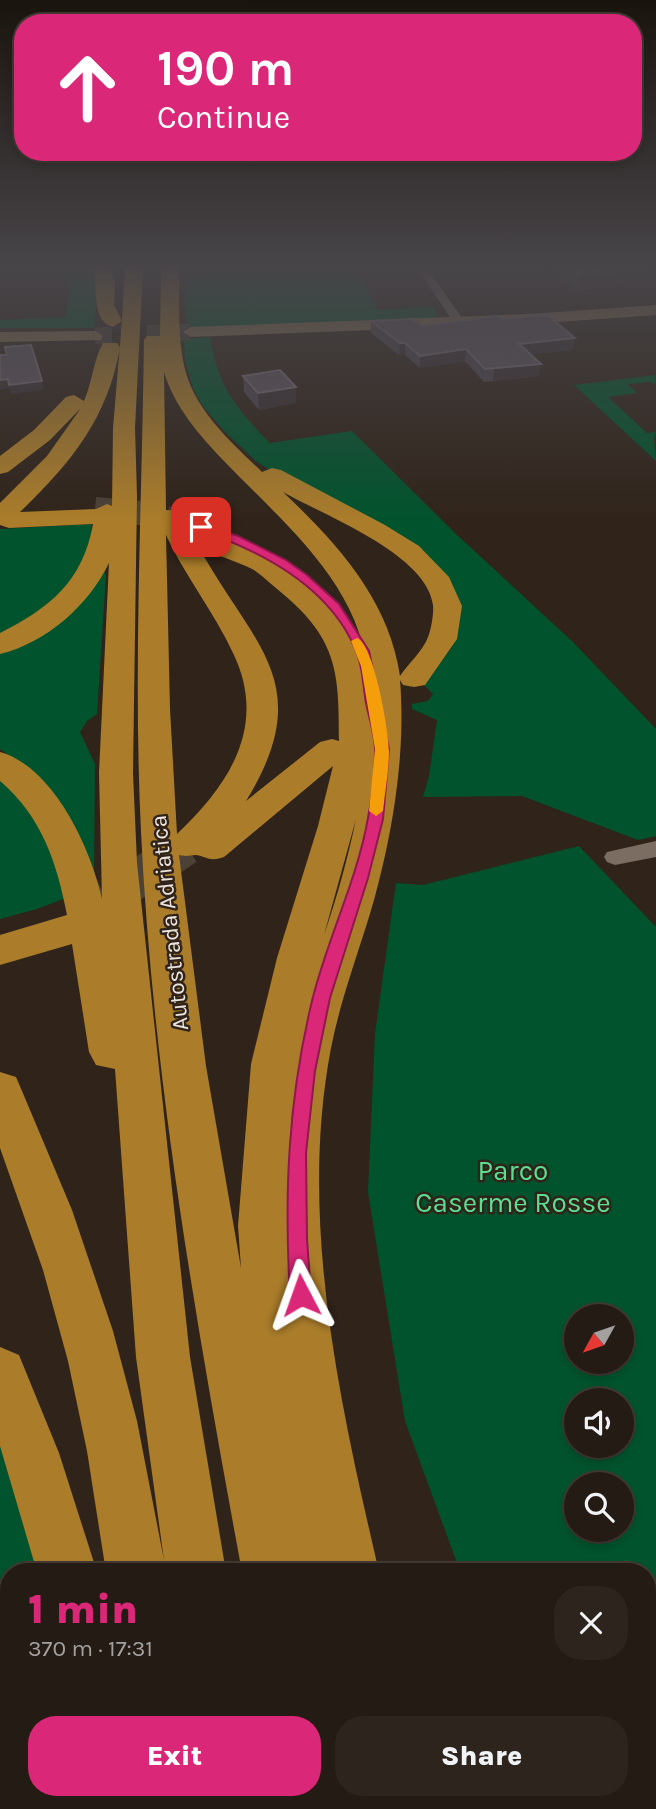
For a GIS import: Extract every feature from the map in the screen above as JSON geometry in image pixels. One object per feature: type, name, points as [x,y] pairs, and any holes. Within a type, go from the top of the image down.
[{"type":"highway","points":[[0,467],[42,435],[81,394],[101,352]]},
{"type":"highway","points":[[11,512],[72,441],[95,405],[107,374],[107,352]]},
{"type":"highway","name":"Autostrada Adriatica","points":[[131,352],[115,518],[118,863],[110,961],[163,1357],[195,1563]]},
{"type":"highway","points":[[154,352],[154,435],[161,503],[175,524],[201,542],[264,565],[316,607],[336,633],[349,662],[355,692],[374,719]]},
{"type":"highway","points":[[178,352],[175,369],[194,411],[219,442],[301,524],[347,578],[370,618],[381,650],[374,719],[375,819],[361,878],[321,998],[306,1071],[297,1153],[297,1239],[309,1370],[347,1563]]},
{"type":"highway","points":[[180,848],[374,719],[437,649],[446,631],[447,599],[431,569],[403,545],[308,497],[263,470],[225,436],[182,388]]},
{"type":"highway","name":"Autostrada Adriatica","points":[[115,518],[161,503]]},
{"type":"highway","points":[[0,645],[35,626],[74,595],[97,561],[115,518],[11,512]]},
{"type":"highway","name":"Autostrada Adriatica","points":[[115,518],[153,690],[180,848],[168,925],[200,1171],[225,1325],[270,1563]]},
{"type":"highway","points":[[180,848],[219,812],[244,775],[256,751],[263,714],[256,672],[201,542]]},
{"type":"highway","points":[[306,1563],[273,1362],[263,1226],[274,1064],[284,1008],[336,826],[374,719]]},
{"type":"highway","points":[[0,763],[19,777],[43,804],[67,844],[75,908],[110,961]]},
{"type":"highway","points":[[0,933],[75,908]]},
{"type":"highway","points":[[0,950],[75,908]]},
{"type":"highway","points":[[0,1091],[61,1245],[88,1334],[114,1442],[134,1563]]},
{"type":"highway","points":[[309,1370],[365,1563]]},
{"type":"highway","points":[[0,1374],[31,1453],[64,1563]]},
{"type":"street","points":[[615,857],[656,849]]},
{"type":"green space","points":[[185,352],[213,352],[230,396],[270,443],[352,431],[456,534],[573,642],[656,729],[656,836],[638,840],[522,796],[423,797],[429,776],[437,720],[412,709],[412,704],[428,701],[433,694],[424,685],[452,647],[458,623],[445,584],[256,461],[225,432],[202,405],[193,388]]},
{"type":"green space","points":[[656,375],[655,384],[628,384],[637,393],[608,397],[647,433],[656,432],[656,461],[574,385]]},
{"type":"green space","points":[[92,524],[89,546],[74,580],[49,605],[0,637],[0,529]]},
{"type":"green space","points":[[104,570],[106,576],[97,714],[87,721],[80,732],[95,764],[94,873],[35,775],[0,749],[0,651]]},
{"type":"green space","points":[[0,777],[42,824],[66,898],[0,919]]},
{"type":"green space","name":"Parco Caserme Rosse","points":[[579,846],[656,927],[656,1563],[457,1563],[405,1421],[368,1192],[375,1034],[396,883],[423,885]]},
{"type":"green space","points":[[0,1420],[43,1563],[0,1563]]},
{"type":"building","points":[[6,352],[33,352],[42,381],[9,385],[8,379],[0,380],[0,355],[7,355]]},
{"type":"building","points":[[416,352],[444,352],[420,356]]},
{"type":"building","points":[[469,352],[528,352],[541,364],[485,369]]},
{"type":"building","points":[[280,370],[296,387],[258,393],[243,376]]},
{"type":"tunnel","points":[[95,509],[151,514],[201,527]]},
{"type":"tunnel","points":[[70,912],[127,886],[186,846]]},
{"type":"slow traffic","points":[[357,641],[368,666],[382,749],[376,811]]},
{"type":"route","points":[[201,527],[234,538],[282,563],[335,607],[363,651],[368,666],[382,749],[375,819],[361,878],[321,998],[306,1071],[297,1153],[297,1239],[301,1295]]}]
